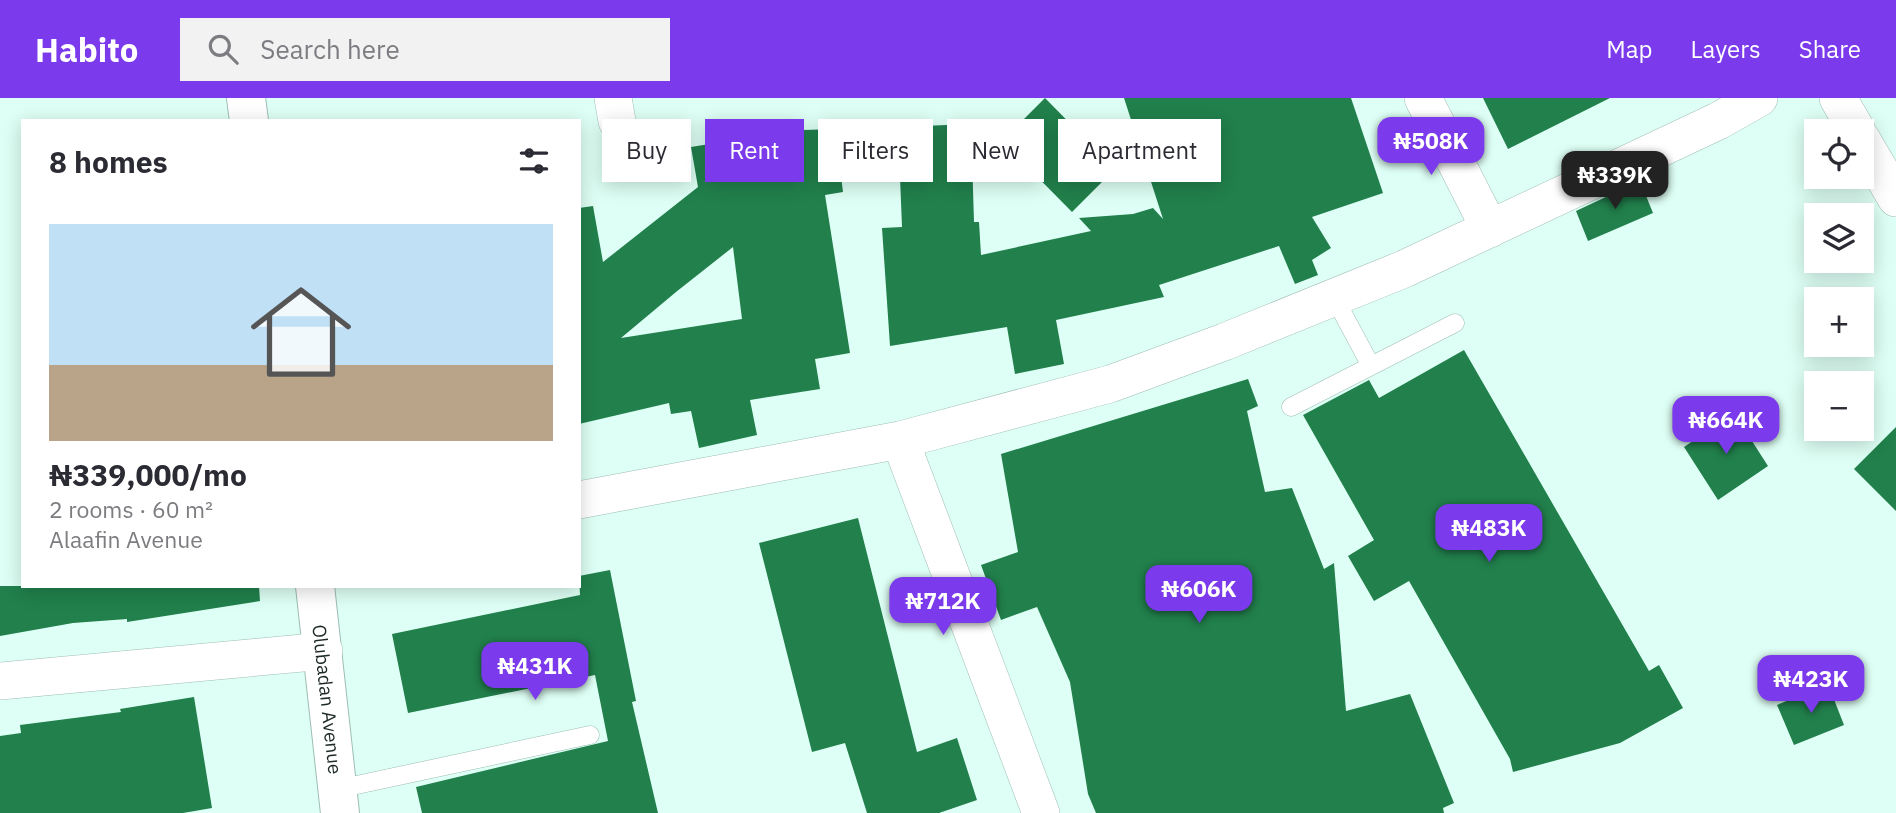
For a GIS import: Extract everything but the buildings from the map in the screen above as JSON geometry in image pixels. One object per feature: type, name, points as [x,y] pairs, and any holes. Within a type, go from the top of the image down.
[{"type":"street","points":[[246,98],[250,119]]},
{"type":"street","points":[[1423,98],[1490,229]]},
{"type":"street","points":[[581,500],[900,440],[1110,384],[1224,342],[1404,269],[1718,121],[1759,98]]},
{"type":"street","points":[[1838,98],[1850,119]]},
{"type":"street","points":[[1874,160],[1896,198]]},
{"type":"street","points":[[900,440],[1041,813]]},
{"type":"street","name":"Olubadan Avenue","points":[[315,588],[339,801]]},
{"type":"street","points":[[0,681],[324,651]]},
{"type":"lane","points":[[1334,297],[1371,366]]},
{"type":"lane","points":[[1291,407],[1455,323]]},
{"type":"lane","points":[[339,801],[590,735]]}]
